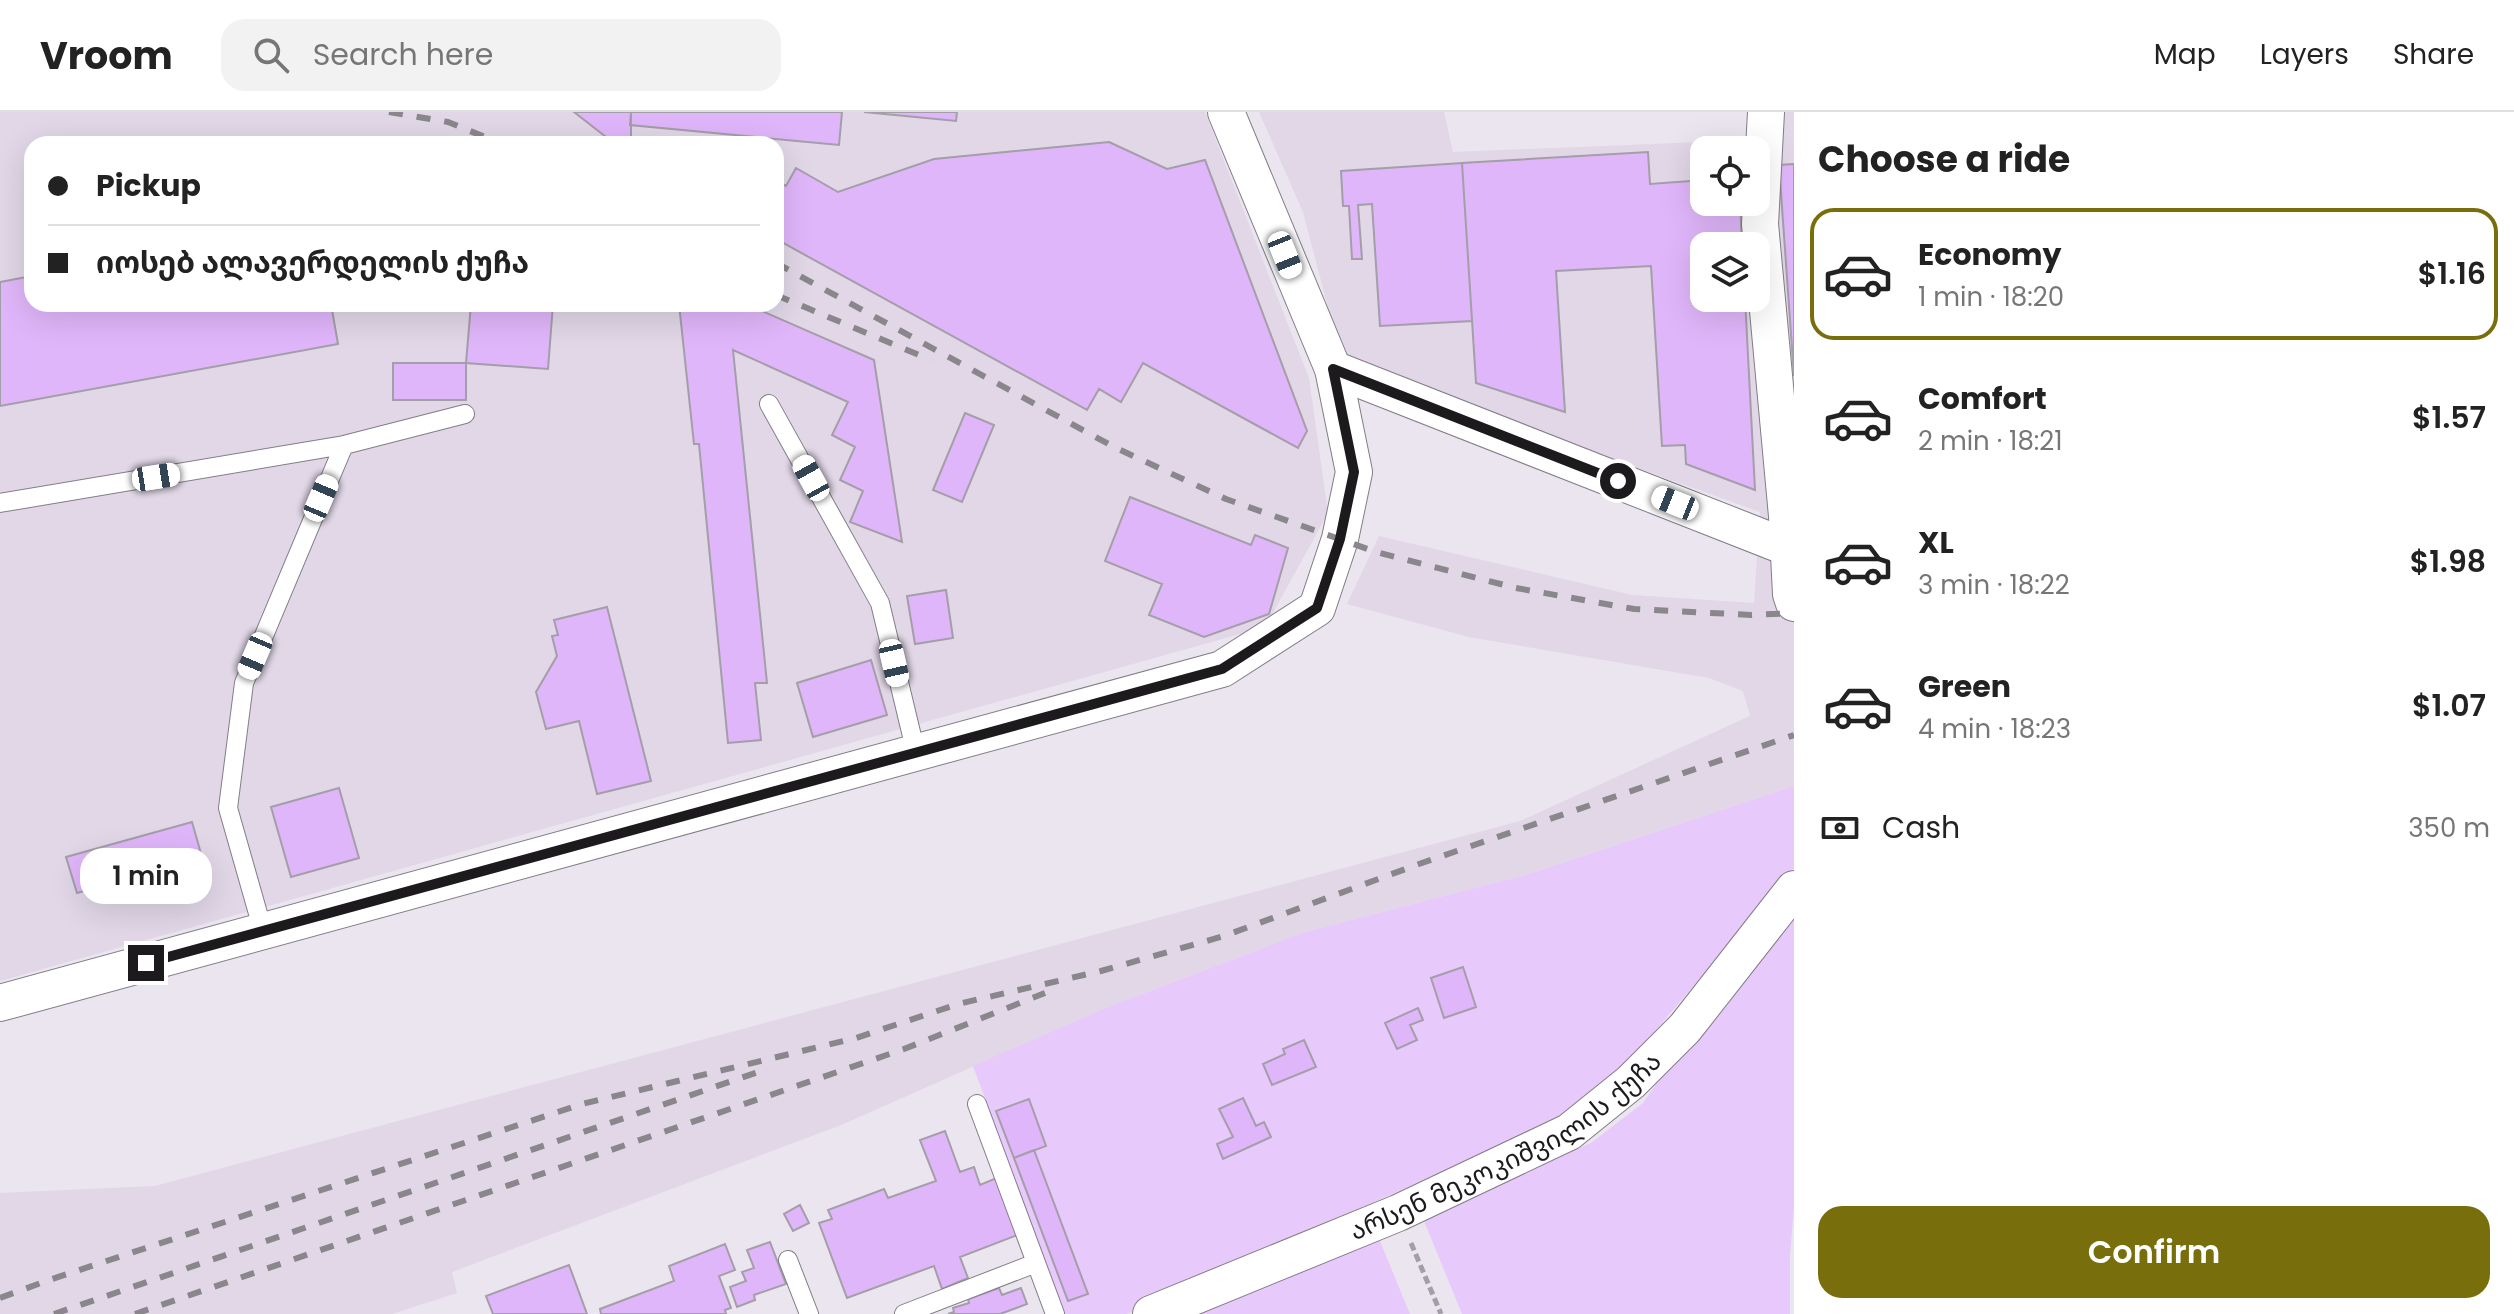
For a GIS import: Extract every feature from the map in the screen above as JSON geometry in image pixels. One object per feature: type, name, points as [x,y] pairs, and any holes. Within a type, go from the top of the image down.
[{"type":"street","points":[[0,1003],[1222,669],[1317,608],[1340,539],[1354,472],[1333,369],[1226,112]]},
{"type":"street","points":[[1766,112],[1760,224],[1790,526],[1791,594],[1794,603]]},
{"type":"street","points":[[1333,369],[1790,526]]},
{"type":"street","name":"არსენ მეკოკიშვილის ქუჩა","points":[[1151,1314],[1398,1213],[1569,1132],[1631,1082],[1685,1028],[1794,889]]},
{"type":"lane","points":[[769,404],[880,603],[916,753]]},
{"type":"lane","points":[[0,503],[344,445],[465,414]]},
{"type":"lane","points":[[263,931],[228,808],[244,683],[344,445]]},
{"type":"lane","points":[[977,1104],[1055,1314]]},
{"type":"lane","points":[[788,1260],[809,1314]]},
{"type":"lane","points":[[904,1314],[1036,1263]]},
{"type":"path","points":[[1398,1213],[1441,1314]]},
{"type":"shaded area","points":[[0,112],[1205,112],[1309,378],[1328,513],[1265,627],[0,981]]},
{"type":"shaded area","points":[[1259,112],[1444,112],[1453,152],[1690,142],[1690,216],[1770,216],[1770,136],[1751,136],[1751,112],[1794,112],[1794,786],[1529,874],[1305,932],[1103,1009],[841,1125],[452,1272],[457,1293],[392,1314],[0,1314],[0,1193],[155,1186],[1520,821],[1750,716],[1743,691],[1709,678],[1469,637],[1347,604],[1379,536],[1632,595],[1754,603],[1760,512],[1342,361],[1303,212]]},
{"type":"shaded area","points":[[1794,786],[1794,868],[1609,1085],[1564,1116],[1127,1314],[1065,1314],[973,1066],[1103,1009],[1305,932],[1529,874]]},
{"type":"shaded area","points":[[1794,914],[1794,1206],[1790,1314],[1462,1314],[1422,1216],[1591,1143],[1643,1103],[1678,1053]]},
{"type":"shaded area","points":[[1377,1234],[1410,1314],[1190,1314]]},
{"type":"building","points":[[574,112],[631,112],[631,136],[605,136]]},
{"type":"building","points":[[631,112],[842,112],[839,145],[784,140],[784,136],[745,136],[630,125]]},
{"type":"building","points":[[864,112],[957,112],[956,121]]},
{"type":"building","points":[[1109,142],[1167,169],[1205,160],[1307,431],[1298,448],[1143,363],[1121,402],[1099,389],[1087,410],[784,243],[784,185],[796,168],[838,192],[934,159]]},
{"type":"building","points":[[1648,152],[1650,184],[1690,181],[1690,216],[1741,216],[1741,232],[1690,232],[1690,312],[1746,312],[1755,490],[1686,464],[1685,445],[1662,446],[1651,266],[1556,271],[1565,412],[1476,383],[1462,163]]},
{"type":"building","points":[[1462,163],[1472,321],[1380,326],[1372,204],[1358,205],[1362,259],[1352,259],[1349,206],[1343,206],[1341,171]]},
{"type":"building","points":[[1794,164],[1794,376],[1779,165]]},
{"type":"building","points":[[24,278],[24,312],[332,312],[338,344],[0,406],[0,282]]},
{"type":"building","points":[[470,312],[552,312],[548,369],[466,363]]},
{"type":"building","points":[[680,312],[764,312],[874,360],[902,542],[850,522],[863,491],[840,480],[855,447],[832,435],[848,402],[733,350],[767,683],[755,683],[761,740],[728,743],[699,444],[694,444]]},
{"type":"building","points":[[393,363],[466,363],[466,400],[393,400]]},
{"type":"building","points":[[965,413],[994,425],[962,502],[933,490]]},
{"type":"building","points":[[1130,497],[1251,545],[1255,535],[1288,548],[1269,614],[1204,637],[1149,615],[1162,584],[1105,561]]},
{"type":"building","points":[[946,590],[953,638],[915,644],[907,596]]},
{"type":"building","points":[[607,607],[651,781],[597,794],[579,721],[546,729],[536,692],[557,656],[552,636],[558,635],[554,620]]},
{"type":"building","points":[[871,660],[887,715],[813,737],[797,683]]},
{"type":"building","points":[[339,788],[359,858],[291,877],[271,807]]},
{"type":"building","points":[[192,822],[202,857],[77,893],[66,857]]},
{"type":"building","points":[[1463,967],[1476,1007],[1444,1018],[1431,978]]},
{"type":"building","points":[[1418,1008],[1423,1020],[1410,1025],[1417,1040],[1397,1049],[1385,1023]]},
{"type":"building","points":[[1304,1040],[1316,1067],[1272,1085],[1263,1064],[1285,1054],[1283,1049]]},
{"type":"building","points":[[1243,1098],[1256,1126],[1264,1122],[1271,1137],[1223,1159],[1217,1144],[1233,1137],[1219,1109]]},
{"type":"building","points":[[1029,1099],[1046,1146],[1014,1158],[996,1111]]},
{"type":"building","points":[[945,1131],[960,1172],[974,1167],[980,1185],[999,1177],[1020,1234],[960,1257],[968,1278],[942,1289],[934,1266],[847,1298],[819,1223],[832,1219],[828,1210],[884,1189],[888,1198],[936,1181],[920,1140]]},
{"type":"building","points":[[1034,1150],[1088,1294],[1068,1301],[1014,1158]]},
{"type":"building","points":[[800,1205],[809,1223],[793,1231],[784,1214]]},
{"type":"building","points":[[770,1242],[786,1284],[754,1295],[755,1300],[737,1307],[730,1287],[746,1281],[742,1272],[754,1268],[747,1250]]},
{"type":"building","points":[[725,1244],[735,1270],[719,1276],[731,1308],[725,1310],[726,1314],[601,1314],[600,1309],[674,1281],[669,1266]]},
{"type":"building","points":[[569,1265],[587,1314],[493,1314],[486,1296]]},
{"type":"building","points":[[999,1288],[1002,1295],[1021,1288],[1027,1304],[1000,1314],[948,1314],[954,1312],[953,1308],[969,1303],[968,1299]]},
{"type":"railway","points":[[389,112],[448,122],[482,136]]},
{"type":"railway","points":[[784,267],[1114,447],[1226,499],[1376,552],[1516,588],[1634,609],[1751,615],[1794,613]]},
{"type":"railway","points":[[784,298],[931,360]]},
{"type":"railway","points":[[0,1298],[582,1104],[856,1038],[958,1004],[1101,971],[1224,936],[1419,864],[1794,735]]},
{"type":"railway","points":[[135,1314],[904,1049],[1045,993]]},
{"type":"railway","points":[[54,1314],[758,1072]]},
{"type":"route","points":[[146,963],[1222,669],[1317,608],[1340,539],[1354,472],[1333,369],[1618,481]]}]
